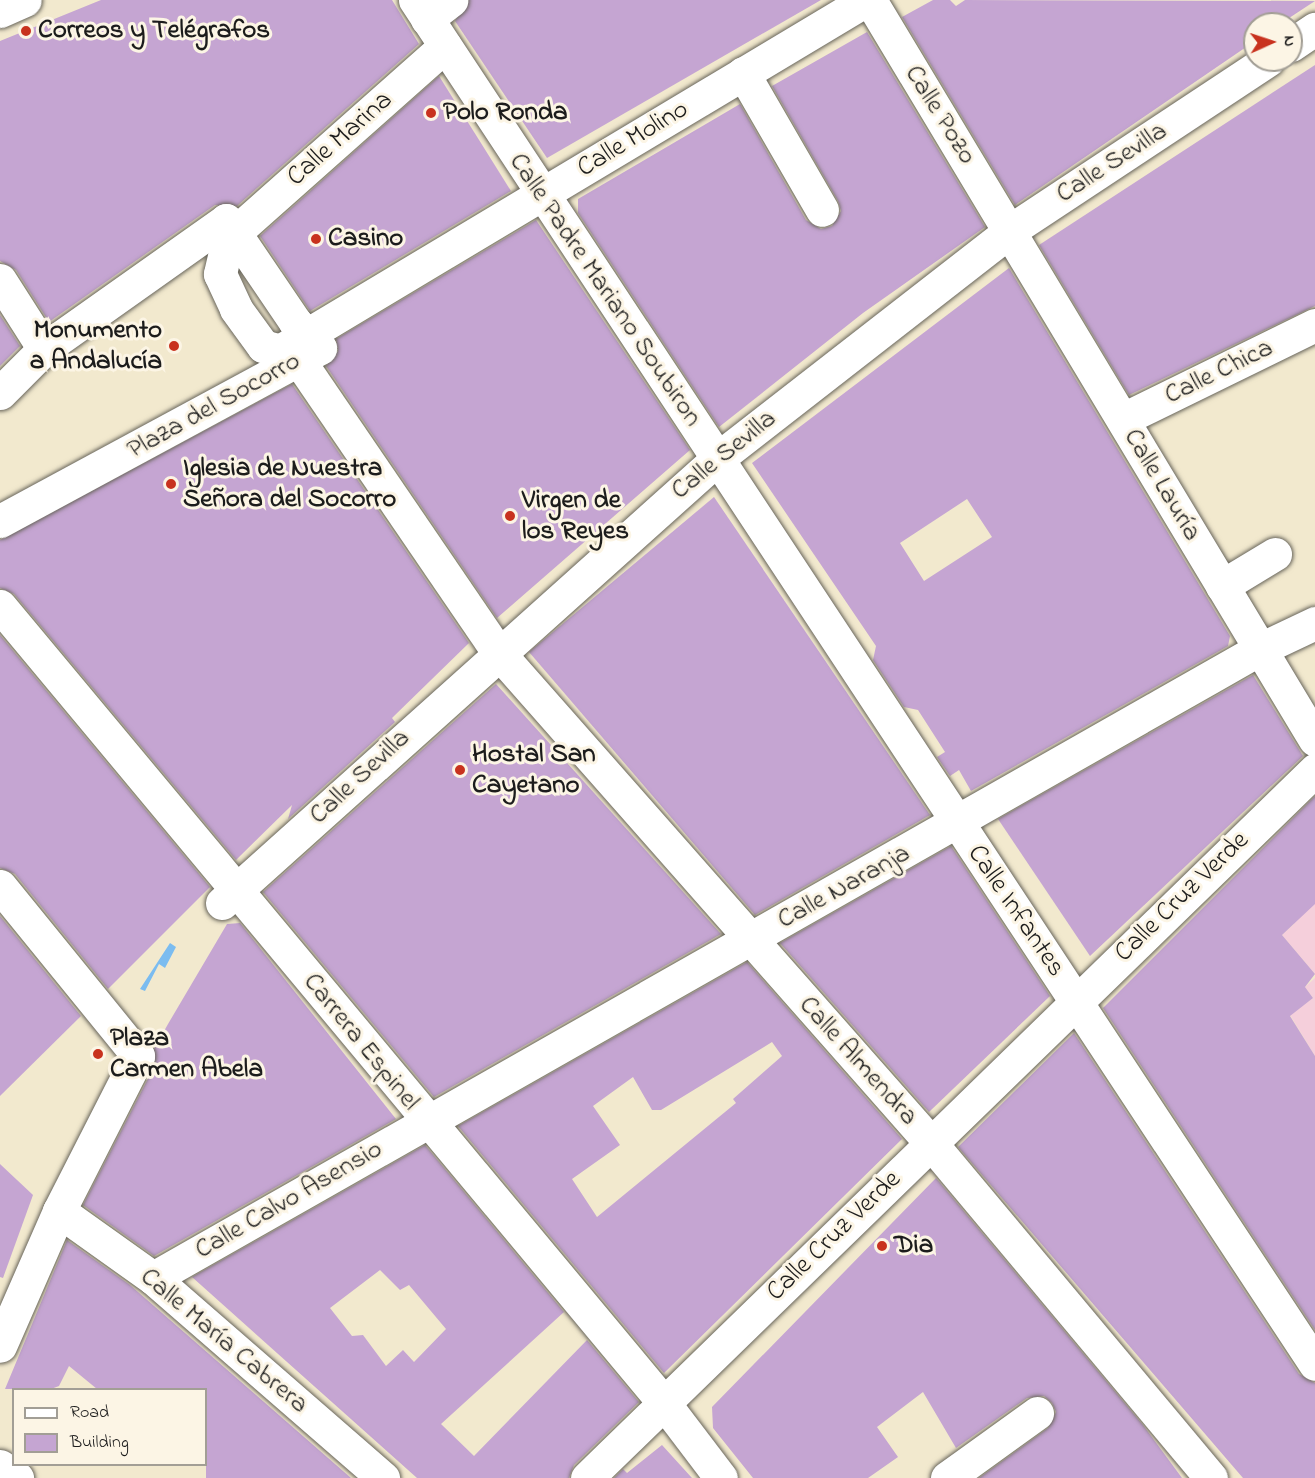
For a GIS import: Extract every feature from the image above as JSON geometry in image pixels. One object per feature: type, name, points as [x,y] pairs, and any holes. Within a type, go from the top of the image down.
[{"type":"street","points":[[0,11],[25,0]]},
{"type":"street","name":"Calle Molino","points":[[304,346],[540,195],[868,0]]},
{"type":"street","name":"Calle Pozo","points":[[868,0],[1011,230]]},
{"type":"street","name":"Calle Padre Mariano Soubiron","points":[[431,6],[445,46],[540,195],[717,459]]},
{"type":"street","name":"Calle Marina","points":[[235,232],[445,46]]},
{"type":"street","name":"Calle Sevilla","points":[[229,896],[497,651],[717,459],[1011,230],[1250,72]]},
{"type":"street","points":[[743,73],[822,210]]},
{"type":"street","points":[[0,393],[44,349],[226,220],[235,232],[225,246],[220,274],[236,309],[263,346],[279,351],[304,346]]},
{"type":"street","name":"Calle Lauría","points":[[1011,230],[1315,740]]},
{"type":"street","points":[[0,280],[44,349]]},
{"type":"street","name":"Calle Chica","points":[[1123,419],[1315,325]]},
{"type":"street","name":"Plaza del Socorro","points":[[0,521],[304,346]]},
{"type":"street","name":"Calle Almendra","points":[[304,346],[497,651],[930,1142],[1211,1478]]},
{"type":"street","name":"Calle Infantes","points":[[717,459],[1315,1364]]},
{"type":"street","points":[[1222,586],[1275,554]]},
{"type":"street","name":"Carrera Espinel","points":[[0,606],[229,896],[426,1122],[664,1403],[721,1478]]},
{"type":"street","name":"Calle Naranja","points":[[426,1122],[958,823],[1260,649],[1315,623]]},
{"type":"street","name":"Calle Cruz Verde","points":[[587,1478],[1075,999],[1315,770]]},
{"type":"street","points":[[0,886],[93,1004],[138,1056],[59,1211],[0,1346]]},
{"type":"street","name":"Calle Calvo Asensio","points":[[153,1278],[426,1122]]},
{"type":"street","name":"Calle María Cabrera","points":[[59,1211],[153,1278],[383,1478]]},
{"type":"street","points":[[948,1478],[1037,1413]]},
{"type":"street","points":[[0,1466],[16,1478]]},
{"type":"shaded area","points":[[1315,885],[1315,974],[1282,935],[1294,924],[1284,912]]},
{"type":"shaded area","points":[[1315,978],[1315,1056],[1290,1015],[1313,998],[1305,987]]},
{"type":"water","points":[[170,943],[176,947],[165,968],[159,964],[145,991],[140,989]]},
{"type":"building","points":[[101,0],[392,0],[419,44],[237,206],[215,205],[49,322],[16,270],[0,261],[0,41]]},
{"type":"building","points":[[469,0],[821,0],[547,158],[455,21]]},
{"type":"building","points":[[933,0],[950,0],[956,6],[965,0],[1315,1],[1298,12],[1243,12],[1243,49],[1015,205],[902,17]]},
{"type":"building","points":[[867,32],[985,227],[863,313],[719,427],[578,213],[578,199],[740,104],[806,220],[821,229],[832,226],[841,211],[838,201],[772,86]]},
{"type":"building","points":[[1315,65],[1315,306],[1129,395],[1039,245]]},
{"type":"building","points":[[439,76],[511,191],[310,311],[260,236]]},
{"type":"building","points":[[536,220],[690,450],[497,618],[326,366],[338,351],[336,339]]},
{"type":"building","points":[[1009,268],[1230,636],[1228,646],[971,791],[959,770],[950,776],[937,757],[945,752],[918,710],[904,707],[873,660],[876,646],[752,463]],"holes":[[[967,499],[992,537],[924,581],[900,543]]]},
{"type":"building","points":[[0,315],[20,346],[0,366]]},
{"type":"building","points":[[292,384],[469,643],[392,718],[395,722],[288,819],[292,805],[236,860],[14,594],[0,588],[0,540]]},
{"type":"building","points":[[714,497],[930,815],[755,915],[529,652]]},
{"type":"building","points":[[0,635],[210,887],[108,989],[15,874],[0,868]]},
{"type":"building","points":[[1253,675],[1303,756],[1090,956],[998,819]]},
{"type":"building","points":[[496,684],[721,934],[434,1097],[263,892]]},
{"type":"building","points":[[1315,796],[1315,904],[1282,935],[1315,974],[1305,987],[1313,998],[1290,1016],[1315,1056],[1315,1330],[1103,1008]]},
{"type":"building","points":[[951,846],[1050,996],[929,1112],[780,943]]},
{"type":"building","points":[[0,916],[81,1016],[0,1096]]},
{"type":"building","points":[[240,923],[396,1119],[154,1256],[83,1205],[155,1065],[154,1049],[227,924]]},
{"type":"building","points":[[747,962],[902,1139],[664,1373],[458,1126]],"holes":[[[772,1042],[782,1056],[733,1099],[736,1103],[597,1217],[572,1179],[620,1145],[593,1106],[633,1077],[652,1110],[661,1110]]]},
{"type":"building","points":[[1074,1033],[1299,1374],[1315,1383],[1315,1478],[1243,1478],[958,1147]]},
{"type":"building","points":[[425,1145],[564,1312],[441,1424],[474,1456],[587,1340],[639,1402],[574,1465],[569,1478],[417,1478],[192,1277]],"holes":[[[380,1270],[400,1290],[409,1285],[446,1329],[414,1362],[403,1350],[386,1366],[363,1335],[352,1336],[330,1308]]]},
{"type":"building","points":[[0,1164],[33,1195],[3,1278],[0,1277]]},
{"type":"building","points":[[936,1178],[1143,1425],[1182,1478],[979,1478],[1048,1428],[1056,1412],[1052,1403],[1044,1396],[1027,1398],[956,1448],[923,1392],[877,1427],[898,1457],[868,1478],[753,1478],[713,1428],[712,1407]]},
{"type":"building","points":[[67,1240],[130,1285],[351,1478],[206,1478],[207,1388],[96,1388],[69,1366],[59,1386],[54,1388],[5,1389]]},
{"type":"building","points":[[662,1445],[692,1478],[614,1478],[623,1469],[627,1473]]},
{"type":"place","name":"Correos y Telégrafos","points":[[26,31]]},
{"type":"place","name":"Polo Ronda","points":[[431,113]]},
{"type":"place","name":"Casino","points":[[316,239]]},
{"type":"place","name":"Monumento a Andalucía","points":[[174,346]]},
{"type":"place","name":"Iglesia de Nuestra Señora del Socorro","points":[[171,484]]},
{"type":"place","name":"Virgen de los Reyes","points":[[510,516]]},
{"type":"place","name":"Hostal San Cayetano","points":[[460,770]]},
{"type":"place","name":"Plaza Carmen Abela","points":[[98,1054]]},
{"type":"place","name":"Dia","points":[[882,1246]]}]
